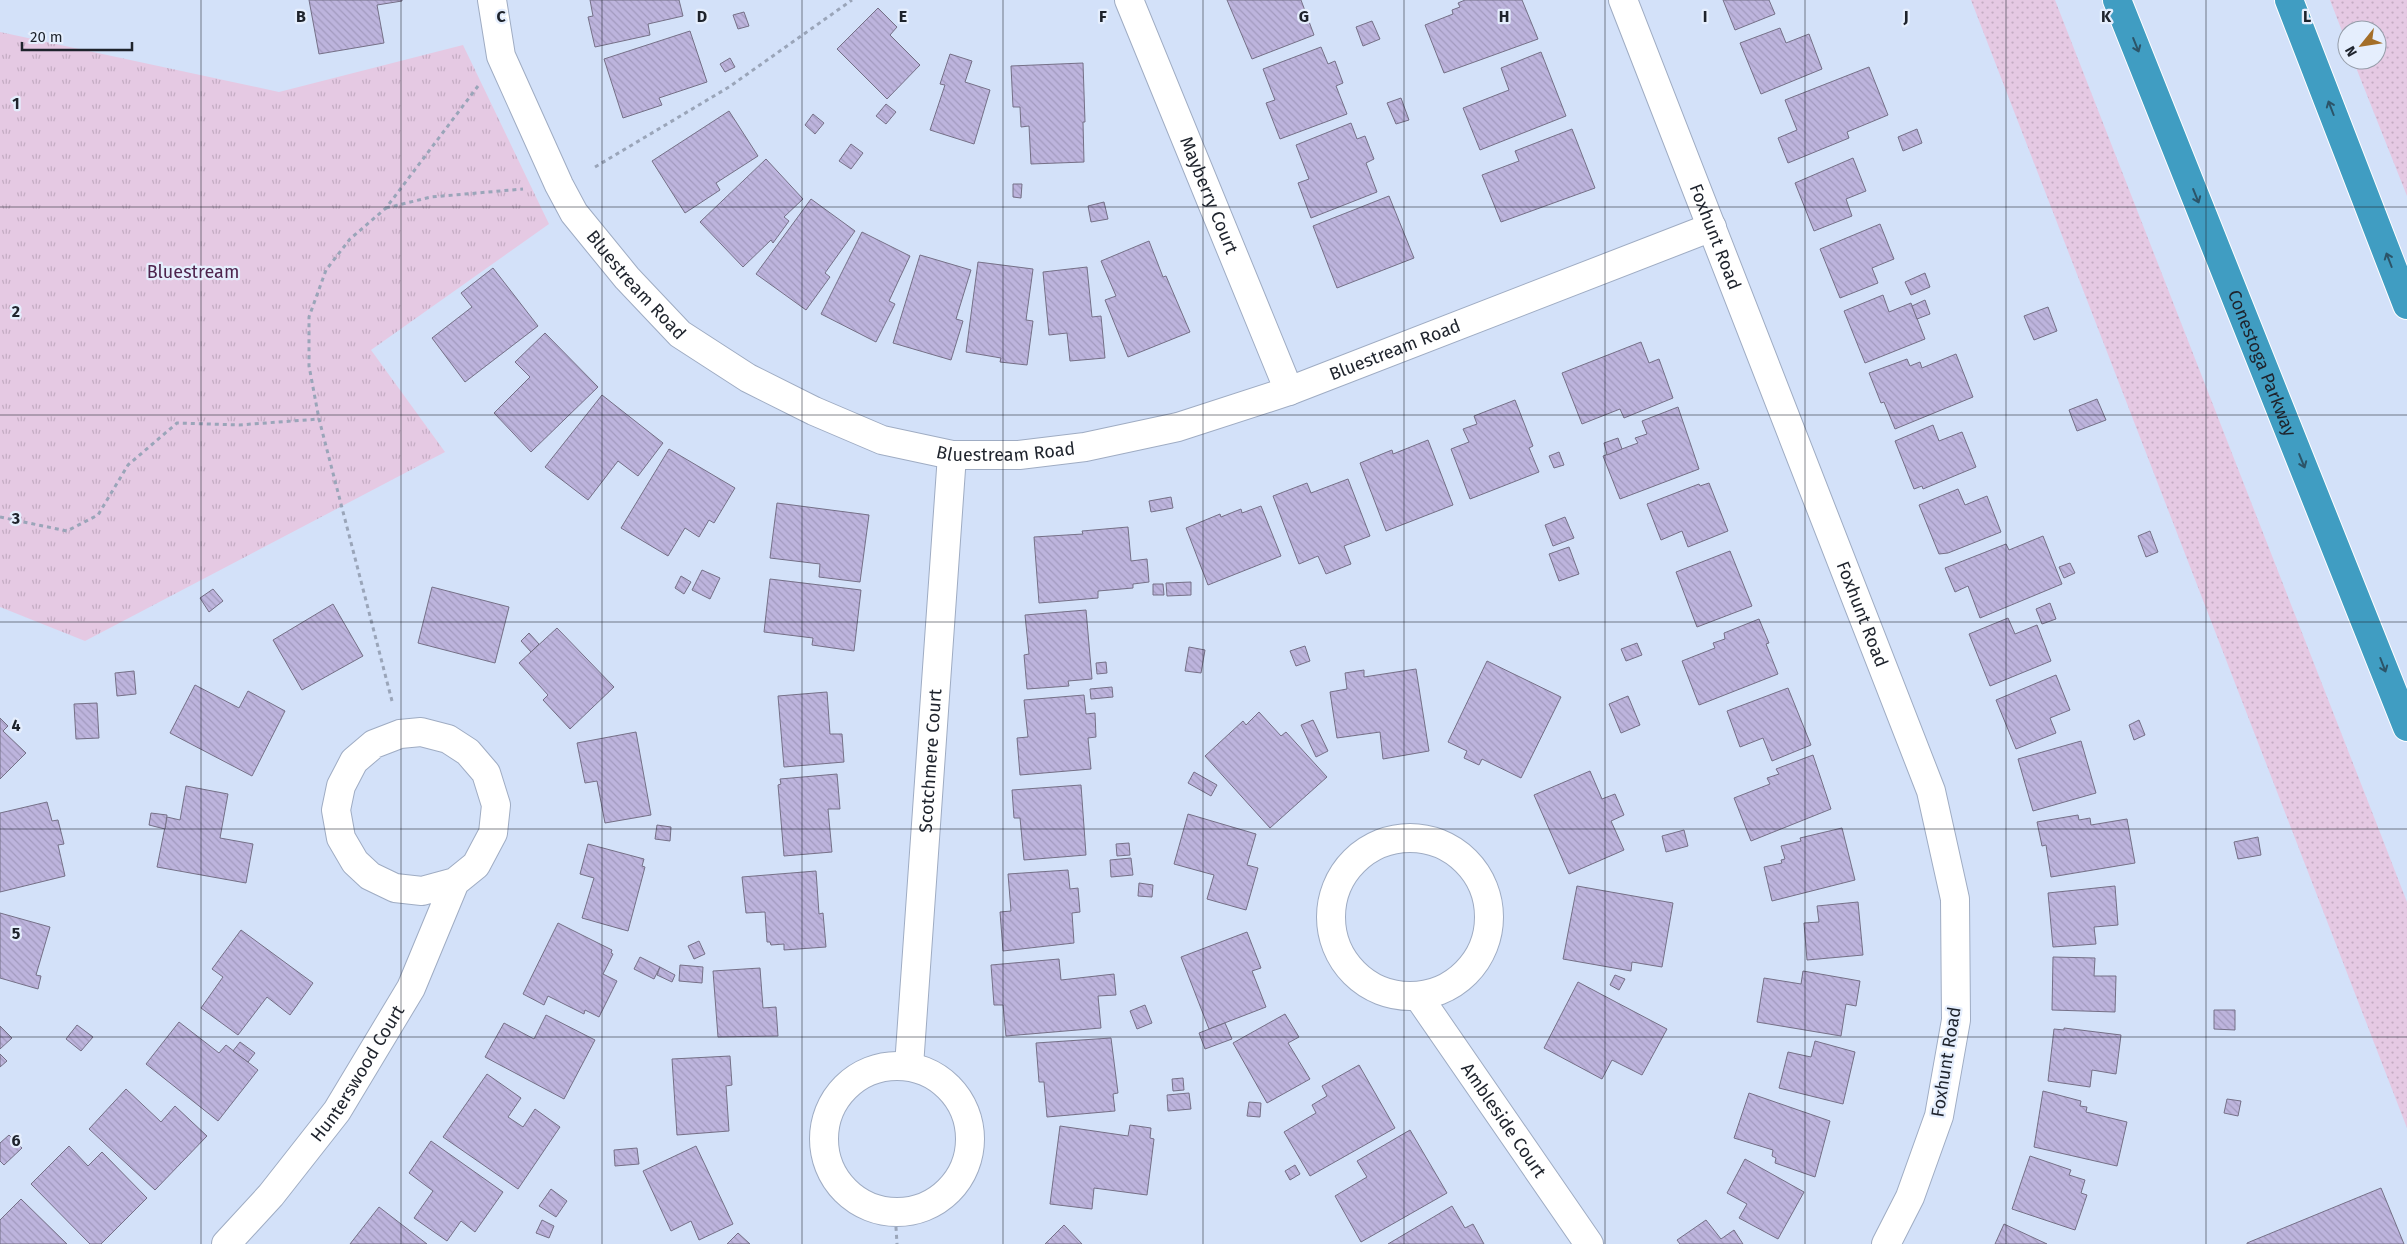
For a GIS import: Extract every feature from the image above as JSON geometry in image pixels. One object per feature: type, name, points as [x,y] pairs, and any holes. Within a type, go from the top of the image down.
[{"type":"highway","name":"Conestoga Parkway","points":[[2117,0],[2407,727]]},
{"type":"highway","points":[[2289,0],[2407,305]]},
{"type":"street","name":"Bluestream Road","points":[[492,0],[501,56],[559,185],[574,213],[627,278],[680,334],[748,378],[814,411],[882,440],[952,455],[1018,455],[1085,446],[1178,427],[1290,391],[1712,227]]},
{"type":"street","name":"Mayberry Court","points":[[1129,0],[1290,391]]},
{"type":"street","name":"Foxhunt Road","points":[[1623,0],[1931,791],[1955,899],[1956,1020],[1939,1116],[1910,1197],[1886,1244]]},
{"type":"street","name":"Scotchmere Court","points":[[909,1066],[952,455]]},
{"type":"street","name":"Hunterswood Court","points":[[421,732],[448,739],[468,752],[486,773],[496,805],[493,833],[476,864],[455,882],[422,891],[395,888],[370,876],[355,862],[341,838],[336,810],[341,786],[354,761],[374,744],[400,734],[421,732]]},
{"type":"street","points":[[1402,837],[1438,842],[1467,861],[1483,884],[1490,918],[1485,945],[1477,960],[1459,981],[1434,993],[1418,996],[1390,994],[1364,983],[1345,963],[1331,928],[1332,900],[1343,872],[1362,852],[1376,844],[1402,837]]},
{"type":"street","name":"Hunterswood Court","points":[[226,1244],[271,1195],[337,1111],[411,988],[455,882]]},
{"type":"street","name":"Ambleside Court","points":[[1418,996],[1589,1244]]},
{"type":"street","points":[[884,1066],[909,1066],[932,1074],[952,1091],[966,1113],[970,1132],[968,1158],[957,1181],[934,1202],[910,1211],[881,1211],[857,1201],[840,1186],[827,1164],[823,1145],[826,1119],[836,1096],[859,1075],[884,1066]]},
{"type":"path","points":[[595,167],[729,87],[852,0]]},
{"type":"path","points":[[400,734],[318,420],[309,366],[309,317],[326,270],[350,239],[386,208],[501,56]]},
{"type":"path","points":[[386,208],[431,197],[559,185]]},
{"type":"path","points":[[0,517],[67,531],[98,515],[128,465],[176,423],[239,425],[318,420]]},
{"type":"path","points":[[896,1211],[898,1244]]},
{"type":"green space","points":[[1971,0],[2055,0],[2407,902],[2407,1128]]},
{"type":"green space","points":[[2330,0],[2407,0],[2407,196],[2357,70],[2387,70],[2387,20],[2338,20]]},
{"type":"green space","name":"Bluestream","points":[[0,32],[279,92],[463,45],[549,224],[371,350],[445,452],[85,641],[0,607]]},
{"type":"building","points":[[309,0],[402,1],[377,5],[384,43],[319,54]]},
{"type":"building","points":[[590,0],[679,0],[683,16],[648,24],[650,35],[595,47],[588,17],[593,16]]},
{"type":"building","points":[[1227,0],[1301,0],[1314,35],[1252,59]]},
{"type":"building","points":[[1465,0],[1522,0],[1538,39],[1444,73],[1425,25],[1453,14],[1452,10],[1460,7],[1458,3]]},
{"type":"building","points":[[1723,0],[1769,0],[1775,14],[1735,30]]},
{"type":"building","points":[[878,8],[897,27],[890,35],[920,65],[887,99],[837,49]]},
{"type":"building","points":[[744,12],[749,26],[738,29],[733,15]]},
{"type":"building","points":[[1372,21],[1380,39],[1363,46],[1356,27]]},
{"type":"building","points":[[1780,28],[1786,43],[1809,34],[1822,69],[1761,94],[1740,43]]},
{"type":"building","points":[[690,31],[707,82],[659,98],[662,105],[623,118],[604,59]]},
{"type":"building","points":[[1321,47],[1328,64],[1335,61],[1343,83],[1336,86],[1347,114],[1280,139],[1266,103],[1275,100],[1263,69]]},
{"type":"building","points":[[1541,52],[1566,116],[1480,150],[1463,108],[1509,90],[1501,68]]},
{"type":"building","points":[[950,54],[972,61],[965,82],[990,90],[974,144],[930,130],[945,85],[940,84]]},
{"type":"building","points":[[730,58],[735,67],[725,72],[720,64]]},
{"type":"building","points":[[1083,63],[1084,162],[1031,164],[1029,126],[1021,127],[1020,107],[1013,107],[1011,66]]},
{"type":"building","points":[[1869,67],[1888,115],[1847,132],[1849,138],[1788,163],[1778,138],[1797,130],[1785,100]]},
{"type":"building","points":[[1401,98],[1409,120],[1396,124],[1387,103]]},
{"type":"building","points":[[886,104],[896,112],[886,124],[876,116]]},
{"type":"building","points":[[729,111],[758,156],[716,183],[720,190],[685,213],[652,161]]},
{"type":"building","points":[[813,114],[824,123],[815,134],[805,125]]},
{"type":"building","points":[[1351,123],[1357,139],[1365,136],[1374,159],[1366,163],[1377,192],[1311,218],[1298,183],[1309,179],[1296,145]]},
{"type":"building","points":[[1572,129],[1595,188],[1501,222],[1482,175],[1519,161],[1515,151]]},
{"type":"building","points":[[1917,129],[1922,143],[1903,151],[1898,137]]},
{"type":"building","points":[[851,144],[863,153],[851,169],[839,161]]},
{"type":"building","points":[[1853,158],[1866,191],[1846,199],[1852,216],[1814,231],[1795,183]]},
{"type":"building","points":[[766,159],[803,199],[784,217],[789,221],[773,243],[771,240],[743,267],[700,222]]},
{"type":"building","points":[[1013,184],[1022,184],[1021,198],[1013,197]]},
{"type":"building","points":[[1389,196],[1414,258],[1337,288],[1313,226]]},
{"type":"building","points":[[811,199],[855,231],[825,273],[830,277],[806,310],[756,274]]},
{"type":"building","points":[[1104,202],[1108,219],[1091,222],[1088,206]]},
{"type":"building","points":[[1880,224],[1894,259],[1872,268],[1878,283],[1840,298],[1820,249]]},
{"type":"building","points":[[862,232],[910,256],[889,301],[895,304],[876,342],[821,314]]},
{"type":"building","points":[[1149,241],[1163,277],[1166,276],[1190,332],[1128,357],[1105,300],[1116,296],[1101,261]]},
{"type":"building","points":[[920,255],[971,270],[956,319],[963,321],[951,360],[893,343]]},
{"type":"building","points":[[978,262],[1033,269],[1026,320],[1033,321],[1027,365],[1000,362],[1001,358],[966,352]]},
{"type":"building","points":[[1087,267],[1092,317],[1101,316],[1105,358],[1070,361],[1067,333],[1049,335],[1043,272]]},
{"type":"building","points":[[493,268],[538,326],[465,382],[432,338],[472,307],[461,293]]},
{"type":"building","points":[[1925,273],[1930,287],[1911,295],[1905,282]]},
{"type":"building","points":[[1883,295],[1889,312],[1911,303],[1925,339],[1865,363],[1844,311]]},
{"type":"building","points":[[1925,300],[1930,314],[1917,319],[1912,306]]},
{"type":"building","points":[[2048,307],[2057,331],[2034,340],[2024,316]]},
{"type":"building","points":[[545,333],[598,387],[531,452],[494,413],[530,377],[515,362]]},
{"type":"building","points":[[1641,342],[1649,363],[1659,359],[1673,398],[1624,418],[1620,409],[1582,424],[1562,373]]},
{"type":"building","points":[[1956,354],[1973,397],[1895,429],[1884,402],[1881,403],[1869,373],[1907,359],[1910,366],[1920,362],[1922,368]]},
{"type":"building","points":[[602,395],[663,443],[638,476],[618,461],[588,500],[545,467]]},
{"type":"building","points":[[2097,399],[2106,420],[2077,431],[2069,410]]},
{"type":"building","points":[[1515,400],[1533,446],[1529,448],[1539,472],[1470,499],[1451,449],[1469,442],[1463,429],[1477,424],[1474,416]]},
{"type":"building","points":[[1678,407],[1699,469],[1620,499],[1603,456],[1638,443],[1635,438],[1647,434],[1642,421]]},
{"type":"building","points":[[1933,425],[1939,441],[1962,432],[1976,467],[1923,489],[1922,486],[1914,489],[1895,441]]},
{"type":"building","points":[[1618,438],[1622,449],[1607,455],[1604,443]]},
{"type":"building","points":[[1428,440],[1453,505],[1386,531],[1360,463],[1392,450],[1393,454]]},
{"type":"building","points":[[669,449],[735,488],[714,523],[709,520],[699,537],[685,528],[668,556],[621,528]]},
{"type":"building","points":[[1559,452],[1564,465],[1554,468],[1549,456]]},
{"type":"building","points":[[1348,479],[1370,536],[1344,546],[1351,564],[1326,574],[1318,556],[1299,564],[1273,496],[1307,483],[1311,493]]},
{"type":"building","points":[[1709,483],[1728,531],[1688,547],[1682,531],[1661,540],[1647,504],[1699,484],[1700,486]]},
{"type":"building","points":[[1958,489],[1965,505],[1987,496],[2001,532],[1948,553],[1939,554],[1919,505]]},
{"type":"building","points":[[1171,497],[1173,508],[1151,512],[1149,501]]},
{"type":"building","points":[[777,503],[869,515],[860,582],[819,577],[820,564],[770,558]]},
{"type":"building","points":[[1261,506],[1281,556],[1208,585],[1186,528],[1220,514],[1221,517],[1241,509],[1242,513]]},
{"type":"building","points":[[1565,517],[1574,538],[1553,546],[1545,525]]},
{"type":"building","points":[[1128,527],[1131,561],[1147,559],[1149,582],[1133,584],[1133,588],[1098,591],[1098,598],[1039,603],[1034,537],[1083,534],[1082,531]]},
{"type":"building","points":[[2150,531],[2158,552],[2146,557],[2138,536]]},
{"type":"building","points":[[2043,536],[2062,584],[1980,618],[1968,586],[1955,592],[1945,568],[2006,544],[2009,550]]},
{"type":"building","points":[[1569,547],[1579,574],[1559,581],[1549,554]]},
{"type":"building","points":[[1730,551],[1752,606],[1697,627],[1676,572]]},
{"type":"building","points":[[2070,563],[2075,573],[2064,578],[2059,567]]},
{"type":"building","points":[[702,570],[720,578],[710,599],[692,590]]},
{"type":"building","points":[[681,576],[691,582],[684,594],[675,588]]},
{"type":"building","points":[[770,579],[861,590],[854,651],[812,645],[813,638],[764,632]]},
{"type":"building","points":[[1191,582],[1191,595],[1167,596],[1166,583]]},
{"type":"building","points":[[1153,584],[1163,584],[1164,595],[1153,595]]},
{"type":"building","points":[[432,587],[509,607],[495,663],[418,643]]},
{"type":"building","points":[[213,589],[223,601],[209,612],[200,598]]},
{"type":"building","points":[[2050,603],[2056,619],[2042,624],[2036,609]]},
{"type":"building","points":[[333,604],[363,656],[302,690],[273,640]]},
{"type":"building","points":[[1086,610],[1092,679],[1068,681],[1069,686],[1027,689],[1024,655],[1029,654],[1025,615]]},
{"type":"building","points":[[2008,618],[2015,634],[2037,625],[2051,661],[1990,686],[1969,634]]},
{"type":"building","points":[[1759,619],[1769,643],[1766,644],[1778,674],[1699,705],[1682,661],[1715,648],[1713,643],[1725,639],[1724,633]]},
{"type":"building","points":[[557,628],[614,687],[570,729],[543,700],[548,695],[519,663]]},
{"type":"building","points":[[529,633],[539,644],[531,652],[521,641]]},
{"type":"building","points":[[1637,643],[1642,655],[1626,661],[1621,649]]},
{"type":"building","points":[[1305,646],[1310,661],[1296,666],[1290,651]]},
{"type":"building","points":[[1189,647],[1205,650],[1201,673],[1185,671]]},
{"type":"building","points":[[1487,661],[1561,697],[1521,778],[1482,759],[1479,765],[1464,758],[1467,751],[1448,742]]},
{"type":"building","points":[[1106,662],[1107,673],[1097,674],[1096,663]]},
{"type":"building","points":[[1416,669],[1429,751],[1383,759],[1380,732],[1337,738],[1330,692],[1347,689],[1345,673],[1364,670],[1364,677]]},
{"type":"building","points":[[134,671],[136,694],[117,696],[115,673]]},
{"type":"building","points":[[2056,675],[2070,710],[2050,718],[2056,733],[2016,749],[1996,700]]},
{"type":"building","points":[[195,685],[239,708],[248,691],[285,711],[252,776],[170,733]]},
{"type":"building","points":[[1112,687],[1113,697],[1091,699],[1090,689]]},
{"type":"building","points":[[1788,688],[1811,745],[1772,761],[1763,738],[1740,747],[1727,711]]},
{"type":"building","points":[[827,692],[830,734],[842,734],[844,762],[784,767],[778,696]]},
{"type":"building","points":[[1084,695],[1086,714],[1095,713],[1096,737],[1088,738],[1091,769],[1020,775],[1017,738],[1028,737],[1024,700]]},
{"type":"building","points":[[1628,696],[1640,725],[1621,733],[1609,704]]},
{"type":"building","points":[[97,703],[99,738],[76,739],[74,704]]},
{"type":"building","points":[[1259,712],[1281,736],[1286,732],[1327,777],[1270,828],[1205,756],[1243,721],[1246,725]]},
{"type":"building","points":[[0,718],[8,726],[3,731],[26,753],[0,779]]},
{"type":"building","points":[[1313,720],[1328,751],[1316,757],[1301,725]]},
{"type":"building","points":[[2139,720],[2145,735],[2134,740],[2129,725]]},
{"type":"building","points":[[636,732],[651,815],[605,823],[597,781],[585,783],[577,743]]},
{"type":"building","points":[[2081,741],[2096,793],[2033,811],[2018,759]]},
{"type":"building","points":[[1813,755],[1831,809],[1751,841],[1734,798],[1770,784],[1767,778],[1779,774],[1776,769]]},
{"type":"building","points":[[1590,771],[1602,799],[1615,794],[1624,815],[1611,821],[1624,850],[1569,874],[1534,795]]},
{"type":"building","points":[[1194,772],[1217,785],[1211,796],[1188,783]]},
{"type":"building","points":[[837,774],[840,809],[828,809],[832,852],[784,856],[778,785],[781,784],[780,779]]},
{"type":"building","points":[[1081,785],[1086,855],[1024,860],[1020,818],[1014,818],[1012,790]]},
{"type":"building","points":[[186,786],[228,794],[220,838],[253,844],[246,883],[157,867],[167,817],[180,820]]},
{"type":"building","points":[[47,802],[52,821],[58,820],[64,844],[58,845],[65,876],[0,892],[0,813]]},
{"type":"building","points":[[151,813],[167,815],[165,829],[149,825]]},
{"type":"building","points":[[1188,814],[1256,834],[1247,865],[1258,868],[1246,910],[1207,899],[1214,875],[1174,864]]},
{"type":"building","points":[[2078,815],[2079,820],[2090,818],[2091,825],[2127,819],[2135,863],[2051,877],[2046,845],[2042,846],[2037,822]]},
{"type":"building","points":[[657,825],[671,827],[670,841],[655,839]]},
{"type":"building","points":[[1842,828],[1855,880],[1772,901],[1764,867],[1782,863],[1781,860],[1785,859],[1781,846],[1801,841],[1800,838]]},
{"type":"building","points":[[1684,830],[1688,846],[1666,852],[1662,836]]},
{"type":"building","points":[[2258,837],[2261,855],[2238,859],[2234,842]]},
{"type":"building","points":[[1129,843],[1130,855],[1117,856],[1116,844]]},
{"type":"building","points":[[588,844],[644,859],[642,866],[645,867],[628,931],[582,918],[594,878],[580,874]]},
{"type":"building","points":[[1131,858],[1133,875],[1111,877],[1110,860]]},
{"type":"building","points":[[1068,870],[1070,889],[1078,888],[1080,912],[1072,913],[1074,943],[1003,951],[1000,912],[1011,911],[1008,874]]},
{"type":"building","points":[[816,871],[819,914],[823,913],[826,947],[784,950],[784,944],[771,945],[770,942],[767,942],[765,912],[746,913],[742,877]]},
{"type":"building","points":[[1139,883],[1153,885],[1152,897],[1138,896]]},
{"type":"building","points":[[1577,886],[1673,903],[1662,967],[1632,962],[1631,971],[1563,959]]},
{"type":"building","points":[[2115,886],[2118,925],[2094,927],[2096,944],[2053,947],[2048,893]]},
{"type":"building","points":[[1858,902],[1863,955],[1807,960],[1804,923],[1819,922],[1817,906]]},
{"type":"building","points":[[0,913],[50,927],[36,975],[41,976],[38,989],[0,978]]},
{"type":"building","points":[[558,923],[612,950],[611,953],[613,954],[603,974],[617,981],[599,1017],[585,1010],[584,1014],[548,996],[544,1005],[523,994]]},
{"type":"building","points":[[241,930],[313,983],[290,1015],[267,997],[238,1035],[201,1008],[223,977],[212,969]]},
{"type":"building","points":[[1247,932],[1261,968],[1252,971],[1266,1007],[1209,1029],[1181,957]]},
{"type":"building","points":[[699,941],[705,954],[694,959],[688,946]]},
{"type":"building","points":[[640,957],[660,967],[654,979],[634,969]]},
{"type":"building","points":[[2053,957],[2095,958],[2094,976],[2116,976],[2115,1012],[2052,1010]]},
{"type":"building","points":[[1059,959],[1061,980],[1114,974],[1116,995],[1098,996],[1101,1028],[1006,1036],[1003,1005],[994,1005],[991,965]]},
{"type":"building","points":[[680,965],[703,967],[702,983],[679,981]]},
{"type":"building","points":[[660,967],[675,975],[672,982],[657,975]]},
{"type":"building","points":[[760,968],[763,1008],[776,1007],[778,1036],[718,1037],[713,971]]},
{"type":"building","points":[[1803,971],[1860,981],[1856,1006],[1846,1004],[1841,1036],[1757,1022],[1764,978],[1801,984]]},
{"type":"building","points":[[1615,975],[1625,979],[1619,990],[1610,985]]},
{"type":"building","points":[[1578,982],[1667,1029],[1642,1075],[1612,1060],[1602,1079],[1544,1048]]},
{"type":"building","points":[[1145,1005],[1152,1023],[1137,1029],[1130,1011]]},
{"type":"building","points":[[2214,1010],[2235,1010],[2235,1030],[2214,1029]]},
{"type":"building","points":[[1285,1014],[1299,1037],[1288,1043],[1310,1079],[1267,1103],[1233,1043]]},
{"type":"building","points":[[546,1015],[595,1040],[564,1099],[485,1057],[504,1023],[534,1039]]},
{"type":"building","points":[[179,1022],[219,1053],[226,1045],[258,1070],[218,1121],[146,1064]]},
{"type":"building","points":[[1225,1023],[1232,1039],[1205,1049],[1199,1033]]},
{"type":"building","points":[[77,1025],[93,1037],[81,1051],[66,1039]]},
{"type":"building","points":[[0,1026],[12,1038],[0,1049]]},
{"type":"building","points":[[2064,1028],[2121,1035],[2116,1074],[2092,1070],[2090,1087],[2048,1081],[2054,1029],[2064,1030]]},
{"type":"building","points":[[1111,1038],[1118,1093],[1113,1094],[1115,1111],[1047,1117],[1044,1082],[1039,1082],[1036,1043]]},
{"type":"building","points":[[1815,1041],[1855,1052],[1843,1104],[1779,1088],[1788,1052],[1811,1057]]},
{"type":"building","points":[[240,1042],[255,1053],[248,1062],[233,1051]]},
{"type":"building","points":[[0,1054],[7,1061],[0,1067]]},
{"type":"building","points":[[730,1056],[732,1085],[726,1086],[729,1131],[677,1135],[672,1059]]},
{"type":"building","points":[[1359,1065],[1395,1128],[1310,1176],[1284,1132],[1316,1113],[1312,1105],[1327,1096],[1322,1086]]},
{"type":"building","points":[[487,1074],[521,1098],[508,1117],[523,1127],[535,1109],[560,1127],[518,1189],[443,1137]]},
{"type":"building","points":[[1183,1078],[1184,1090],[1173,1091],[1172,1079]]},
{"type":"building","points":[[126,1089],[161,1122],[175,1106],[207,1136],[155,1190],[89,1129]]},
{"type":"building","points":[[2043,1091],[2081,1101],[2080,1106],[2087,1107],[2086,1112],[2127,1122],[2117,1166],[2034,1147]]},
{"type":"building","points":[[1189,1093],[1191,1109],[1168,1111],[1167,1095]]},
{"type":"building","points":[[1749,1093],[1830,1121],[1815,1177],[1775,1163],[1776,1158],[1772,1156],[1773,1150],[1734,1138]]},
{"type":"building","points":[[2227,1099],[2241,1101],[2238,1116],[2224,1113]]},
{"type":"building","points":[[1249,1102],[1261,1103],[1260,1117],[1247,1116]]},
{"type":"building","points":[[1130,1125],[1151,1128],[1150,1138],[1154,1139],[1147,1195],[1094,1188],[1092,1209],[1050,1204],[1060,1126],[1128,1136]]},
{"type":"building","points":[[1410,1130],[1447,1193],[1361,1242],[1335,1196],[1367,1177],[1357,1161]]},
{"type":"building","points":[[9,1135],[22,1148],[4,1165],[0,1161],[0,1143]]},
{"type":"building","points":[[431,1141],[503,1192],[475,1232],[461,1221],[447,1241],[414,1218],[433,1191],[409,1173]]},
{"type":"building","points":[[69,1146],[88,1166],[102,1152],[147,1198],[101,1244],[90,1244],[31,1184]]},
{"type":"building","points":[[696,1146],[733,1224],[699,1240],[691,1221],[671,1231],[643,1171]]},
{"type":"building","points":[[637,1148],[639,1164],[615,1166],[614,1150]]},
{"type":"building","points":[[2030,1156],[2071,1170],[2069,1175],[2085,1180],[2081,1193],[2087,1195],[2075,1230],[2012,1209]]},
{"type":"building","points":[[1745,1159],[1804,1192],[1778,1239],[1739,1218],[1747,1204],[1727,1193]]},
{"type":"building","points":[[1295,1165],[1300,1174],[1290,1180],[1285,1171]]},
{"type":"building","points":[[2381,1188],[2404,1244],[2247,1244],[2247,1243]]},
{"type":"building","points":[[551,1189],[567,1201],[556,1217],[539,1206]]},
{"type":"building","points":[[21,1199],[67,1244],[0,1244],[0,1220]]},
{"type":"building","points":[[1452,1206],[1465,1228],[1473,1224],[1484,1244],[1388,1244]]},
{"type":"building","points":[[379,1207],[427,1244],[350,1244]]},
{"type":"building","points":[[542,1220],[554,1226],[549,1238],[536,1233]]},
{"type":"building","points":[[1706,1220],[1721,1239],[1734,1230],[1743,1244],[1680,1244],[1677,1240]]},
{"type":"building","points":[[2004,1224],[2047,1244],[1995,1244]]},
{"type":"building","points":[[1064,1225],[1082,1244],[1045,1244]]},
{"type":"building","points":[[738,1233],[750,1244],[727,1244]]}]
